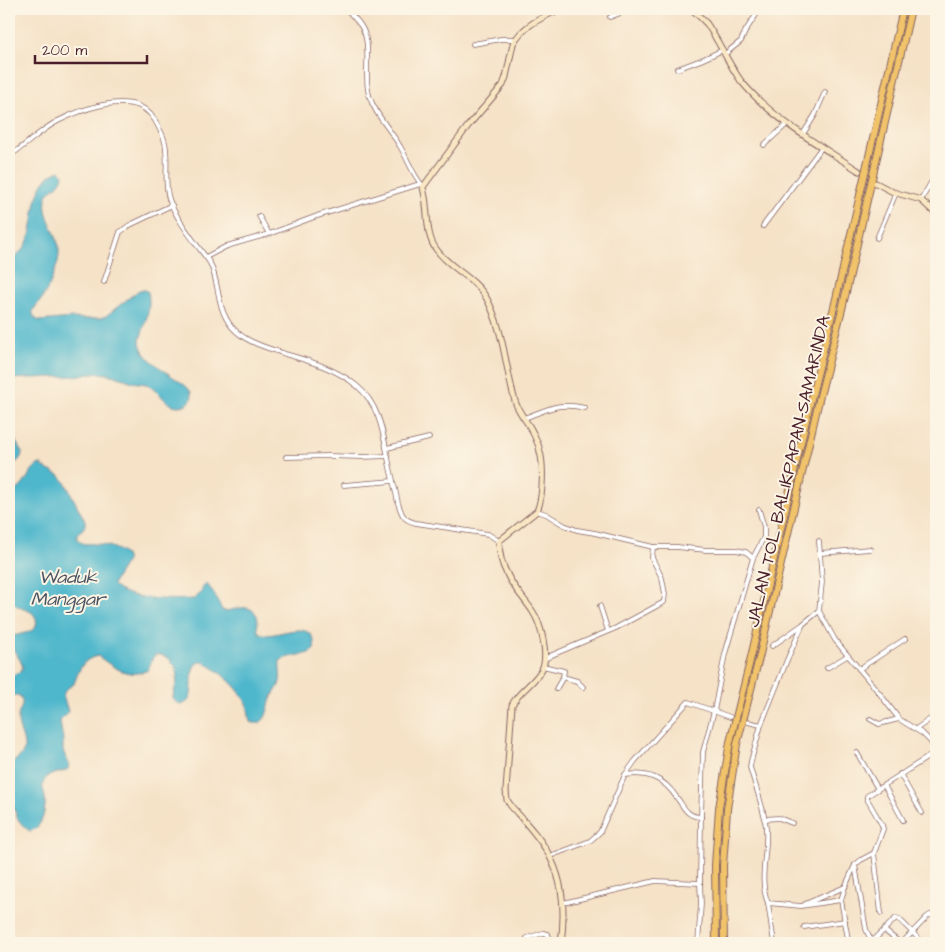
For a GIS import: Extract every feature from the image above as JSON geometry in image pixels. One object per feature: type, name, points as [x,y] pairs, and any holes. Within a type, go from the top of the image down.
[{"type":"highway","name":"JALAN TOL BALIKPAPAN–SAMARINDA","points":[[716,943],[715,865],[719,808],[730,742],[842,276],[903,9]]},
{"type":"highway","name":"JALAN TOL BALIKPAPAN–SAMARINDA","points":[[724,943],[723,866],[727,808],[737,744],[760,654],[818,400],[847,287],[910,9]]},
{"type":"street","points":[[346,9],[361,26],[366,37],[366,75],[368,93],[372,104],[400,146],[422,185],[430,239],[443,257],[472,281],[486,298],[494,314],[504,344],[516,404],[536,438],[541,456],[541,495],[539,506],[536,512],[499,541]]},
{"type":"street","points":[[206,257],[227,246],[269,234],[317,216],[422,185],[468,126],[504,85],[513,44],[516,40],[527,27],[560,9]]},
{"type":"street","points":[[610,17],[631,9]]},
{"type":"street","points":[[692,9],[707,24],[744,85],[770,111],[859,172]]},
{"type":"street","points":[[677,70],[724,52],[742,41],[746,30],[759,9]]},
{"type":"street","points":[[473,44],[501,39],[516,40]]},
{"type":"street","points":[[803,134],[815,115],[825,92]]},
{"type":"street","points":[[9,156],[58,121],[94,107],[122,103],[140,106],[147,111],[156,122],[164,138],[167,191],[172,205],[214,270],[220,303],[231,326],[239,335],[254,344],[326,368],[356,386],[368,399],[376,411],[382,428],[402,514],[408,521],[488,534],[499,541],[500,555],[507,575],[536,618],[544,644],[545,659],[536,678],[512,705],[506,791],[511,806],[541,842],[550,856],[558,878],[563,903],[560,943]]},
{"type":"street","points":[[764,145],[787,124]]},
{"type":"street","points":[[763,226],[822,147]]},
{"type":"street","points":[[921,200],[936,174]]},
{"type":"street","points":[[876,182],[896,193],[921,200],[936,214]]},
{"type":"street","points":[[877,238],[896,193]]},
{"type":"street","points":[[104,282],[120,232],[130,224],[172,205]]},
{"type":"street","points":[[259,216],[269,234]]},
{"type":"street","points":[[524,418],[549,408],[560,406],[572,405],[585,408]]},
{"type":"street","points":[[387,448],[429,438]]},
{"type":"street","points":[[286,457],[388,456]]},
{"type":"street","points":[[344,485],[393,481]]},
{"type":"street","points":[[698,943],[701,904],[703,752],[714,711],[725,654],[753,558],[764,537],[764,528],[759,510]]},
{"type":"street","points":[[536,512],[546,514],[564,525],[578,530],[653,547],[736,550],[746,552],[753,558]]},
{"type":"street","points":[[819,541],[822,582],[819,611],[835,640],[899,719],[930,741],[936,751],[868,795],[867,798],[883,827],[874,853],[881,913]]},
{"type":"street","points":[[545,659],[552,654],[616,628],[664,602],[665,594],[662,578],[652,558],[653,547]]},
{"type":"street","points":[[820,553],[870,549]]},
{"type":"street","points":[[600,606],[608,631]]},
{"type":"street","points":[[772,646],[819,611]]},
{"type":"street","points":[[774,943],[763,878],[766,828],[750,764],[761,726],[786,660],[803,624]]},
{"type":"street","points":[[859,669],[905,639]]},
{"type":"street","points":[[827,668],[848,656]]},
{"type":"street","points":[[543,666],[563,670],[563,677],[556,689]]},
{"type":"street","points":[[563,677],[577,681],[583,686]]},
{"type":"street","points":[[550,856],[590,840],[600,832],[625,775],[638,756],[688,702],[730,717]]},
{"type":"street","points":[[916,730],[936,715]]},
{"type":"street","points":[[870,720],[879,724],[899,719]]},
{"type":"street","points":[[748,722],[761,726]]},
{"type":"street","points":[[857,753],[878,789]]},
{"type":"street","points":[[625,775],[636,773],[648,774],[658,779],[677,797],[685,811],[701,817]]},
{"type":"street","points":[[900,774],[922,813]]},
{"type":"street","points":[[884,785],[903,820]]},
{"type":"street","points":[[764,819],[779,818],[792,823]]},
{"type":"street","points":[[833,943],[846,942],[841,900],[844,886],[855,865],[874,853]]},
{"type":"street","points":[[855,865],[866,929],[873,943],[897,918],[923,943]]},
{"type":"street","points":[[563,903],[655,881],[700,883]]},
{"type":"street","points":[[801,906],[844,886]]},
{"type":"street","points":[[768,903],[801,906],[841,900]]},
{"type":"street","points":[[884,930],[901,943],[928,916],[936,916]]},
{"type":"street","points":[[804,927],[845,921]]},
{"type":"street","points":[[936,927],[936,938]]},
{"type":"street","points":[[527,938],[543,933],[547,934],[550,938],[550,943]]},
{"type":"water","points":[[60,170],[63,175],[62,179],[46,199],[47,215],[59,246],[59,255],[48,288],[33,310],[34,317],[39,321],[100,318],[106,316],[139,290],[145,290],[148,292],[149,307],[140,340],[142,349],[159,367],[187,387],[191,392],[192,398],[187,404],[172,405],[151,386],[98,373],[9,379],[9,262],[25,246],[29,238],[37,199],[44,182]]},
{"type":"water","points":[[9,430],[22,455],[16,463],[9,467]]},
{"type":"water","name":"Waduk Manggar","points":[[40,464],[59,475],[65,482],[85,521],[84,527],[77,534],[77,539],[83,543],[111,547],[125,555],[127,561],[113,583],[119,590],[139,597],[194,599],[207,584],[222,610],[249,608],[253,610],[258,620],[257,628],[259,633],[268,635],[298,630],[305,631],[311,634],[314,646],[313,650],[304,655],[288,657],[280,661],[279,685],[263,720],[256,723],[250,722],[248,709],[236,688],[224,676],[204,662],[198,663],[194,667],[190,698],[182,704],[173,699],[177,678],[176,667],[172,661],[165,657],[155,655],[148,670],[134,673],[122,671],[98,656],[88,660],[80,670],[74,684],[65,690],[64,693],[68,712],[60,722],[63,751],[69,764],[68,769],[48,776],[44,781],[45,801],[43,817],[38,826],[30,831],[22,825],[17,817],[9,784],[10,767],[24,749],[18,722],[22,699],[17,695],[9,698],[9,676],[22,670],[22,665],[11,644],[10,638],[35,628],[36,619],[31,612],[15,604],[11,600],[9,593],[9,492],[19,488],[35,467]]}]
